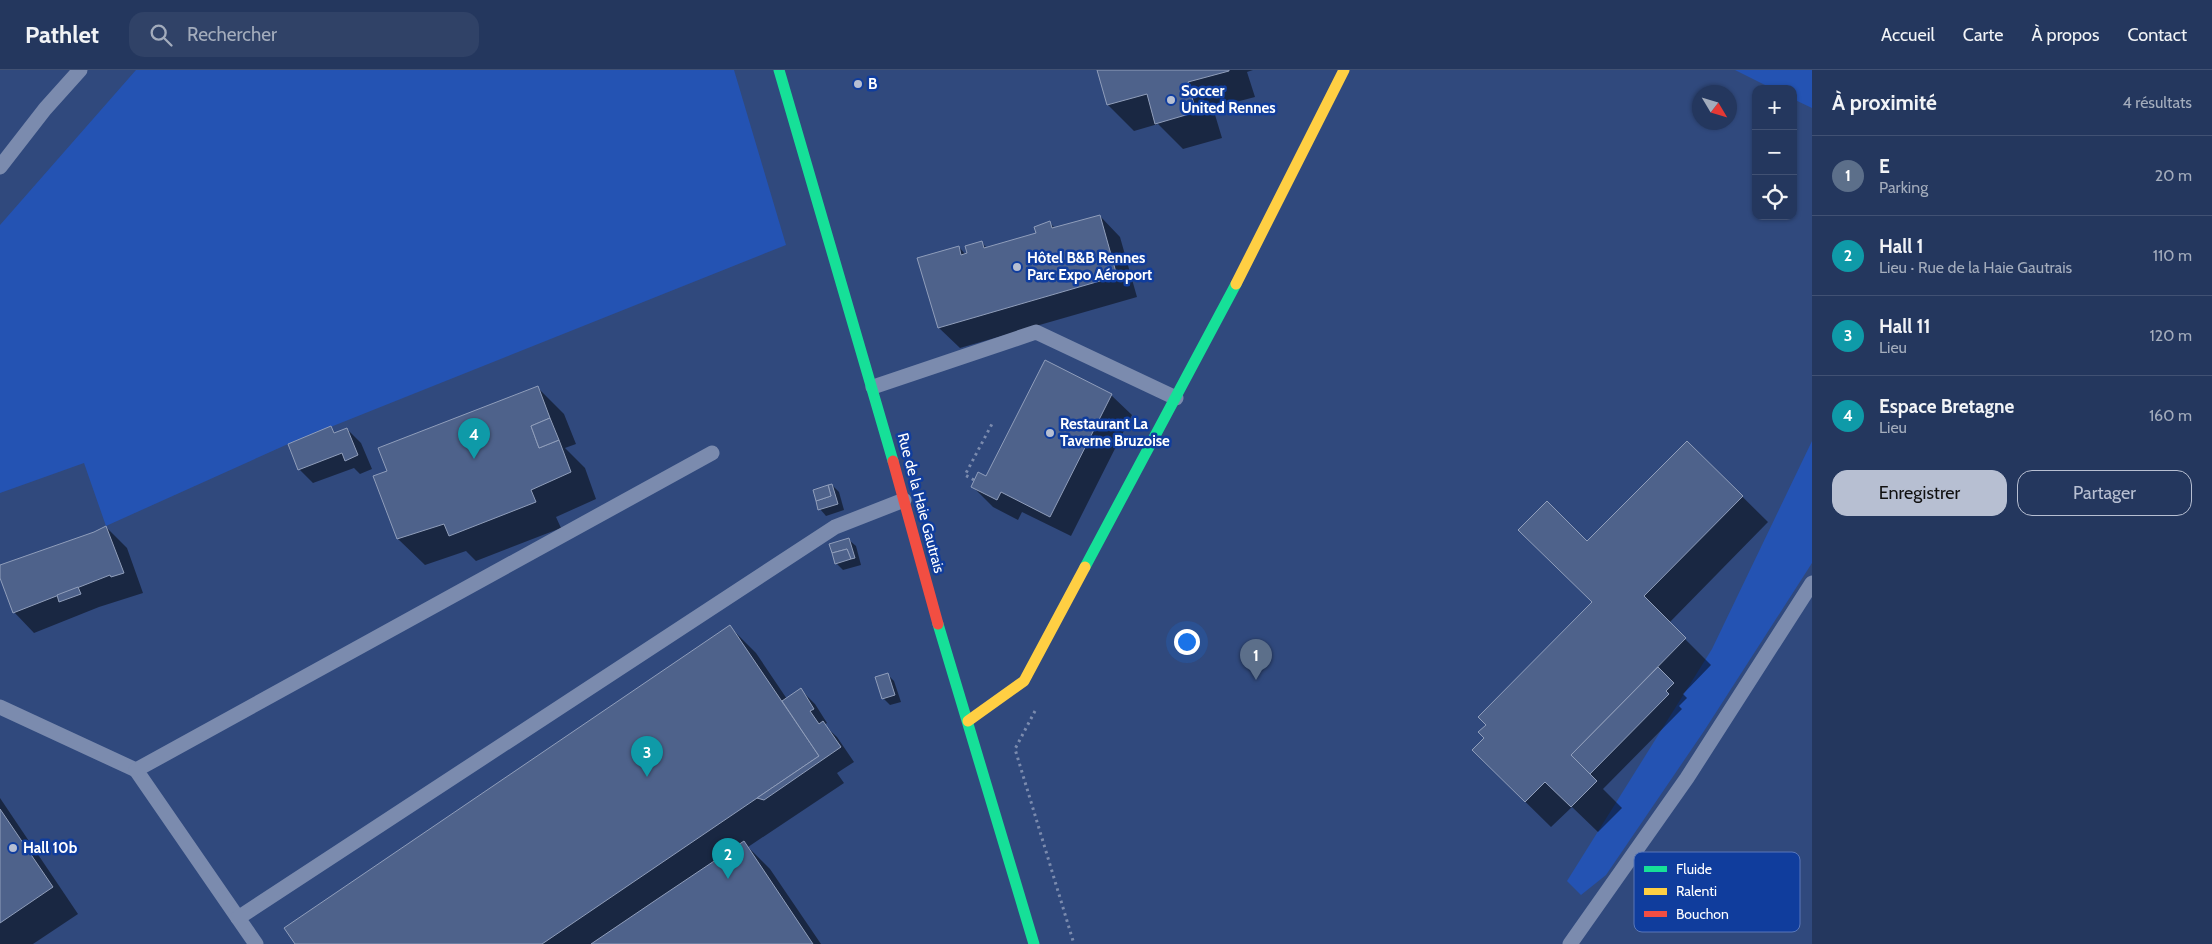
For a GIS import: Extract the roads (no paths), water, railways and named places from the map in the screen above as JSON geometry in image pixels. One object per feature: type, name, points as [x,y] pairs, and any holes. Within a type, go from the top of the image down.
[{"type":"street","name":"Rue de la Haie Gautrais","points":[[779,70],[873,387],[945,648],[1034,944]]},
{"type":"street","points":[[968,721],[1024,681],[1176,398],[1344,70]]},
{"type":"lane","points":[[0,167],[45,109],[80,70]]},
{"type":"lane","points":[[873,387],[1036,332],[1176,398]]},
{"type":"lane","points":[[136,770],[712,453]]},
{"type":"lane","points":[[238,918],[835,527],[904,500]]},
{"type":"lane","points":[[1634,852],[1686,778],[1812,582]]},
{"type":"lane","points":[[0,707],[136,770],[256,944]]},
{"type":"lane","points":[[1570,944],[1634,852]]},
{"type":"place","name":"B","points":[[858,84]]},
{"type":"place","name":"Soccer United Rennes","points":[[1171,100]]},
{"type":"place","name":"Hôtel B&B Rennes Parc Expo Aéroport","points":[[1017,267]]},
{"type":"place","name":"Restaurant La Taverne Bruzoise","points":[[1050,433]]},
{"type":"place","name":"Espace Bretagne","points":[[474,459]]},
{"type":"place","name":"E","points":[[1256,680]]},
{"type":"place","name":"Hall 11","points":[[647,777]]},
{"type":"place","name":"Hall 10b","points":[[13,848]]},
{"type":"place","name":"Hall 1","points":[[728,879]]}]
